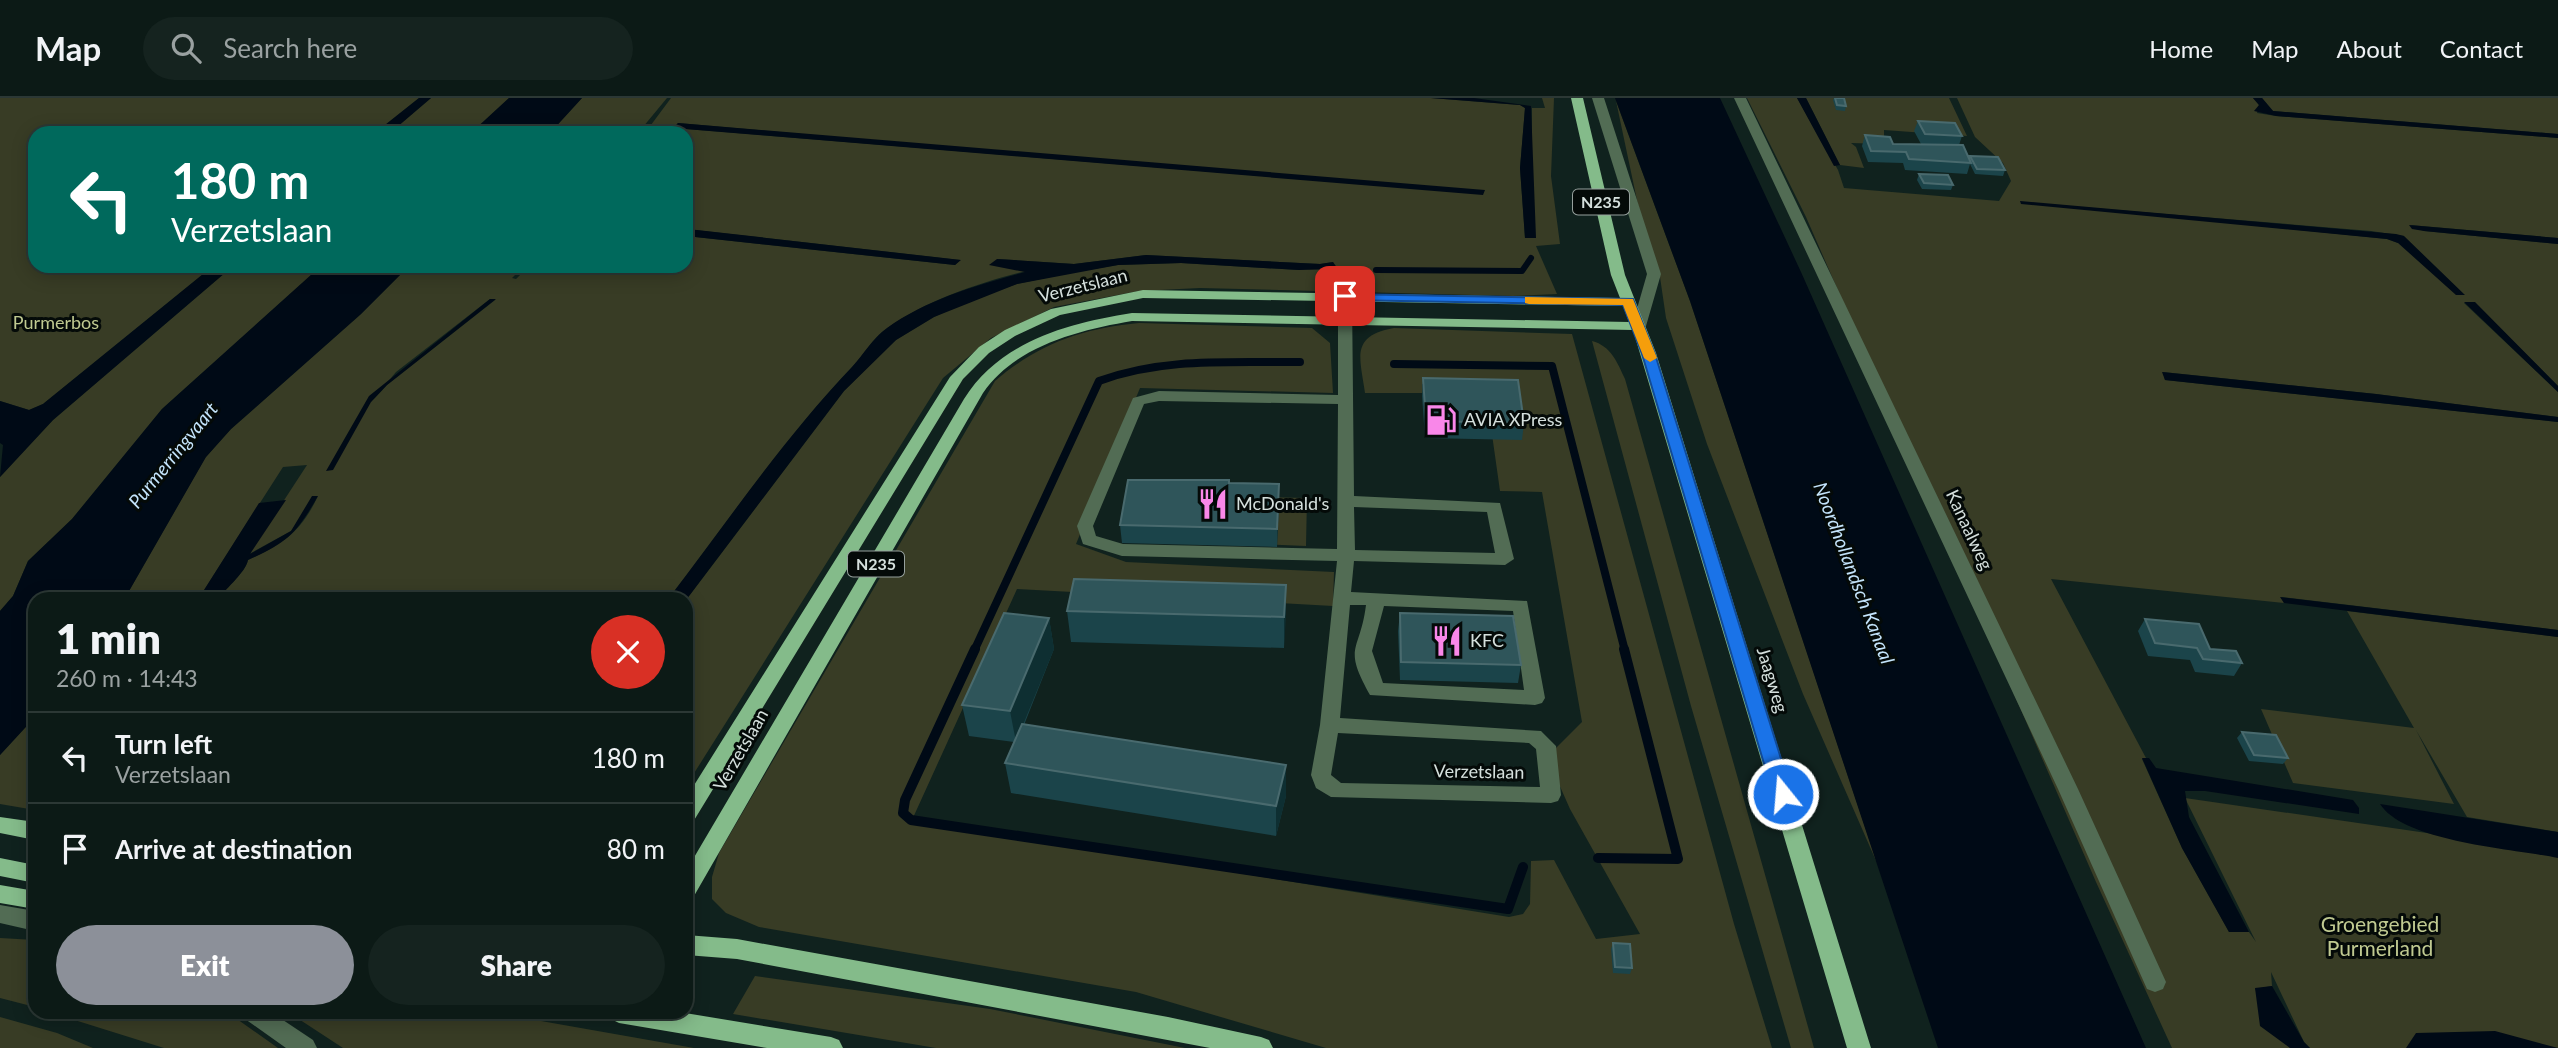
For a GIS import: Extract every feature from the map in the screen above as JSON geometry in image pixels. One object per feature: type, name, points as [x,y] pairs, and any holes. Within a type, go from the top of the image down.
[{"type":"main road","name":"Jaagweg","points":[[1577,98],[1618,275],[1639,326],[1859,1048]]},
{"type":"main road","name":"Verzetslaan","points":[[693,805],[957,377],[984,350],[1010,332],[1056,312],[1143,294],[1628,302]]},
{"type":"main road","name":"Verzetslaan","points":[[693,878],[958,423],[987,378],[1031,346],[1060,332],[1098,322],[1168,316],[1639,326]]},
{"type":"main road","points":[[0,825],[28,830]]},
{"type":"main road","points":[[0,867],[28,873]]},
{"type":"main road","points":[[0,894],[28,910]]},
{"type":"main road","points":[[693,946],[737,949],[1168,1028],[1261,1048]]},
{"type":"main road","points":[[675,1019],[831,1048]]},
{"type":"street","name":"Jaagweg","points":[[1598,98],[1654,274],[1646,293],[1639,326]]},
{"type":"street","name":"Kanaalweg","points":[[1740,98],[2068,789],[2155,982]]},
{"type":"street","points":[[1628,302],[1646,293]]},
{"type":"street","points":[[1345,296],[1346,320]]},
{"type":"street","name":"Verzetslaan","points":[[1330,725],[1534,736],[1546,746],[1551,795],[1338,791],[1323,782],[1321,775],[1330,725],[1346,555],[1346,320]]},
{"type":"street","points":[[1347,400],[1159,396],[1138,401],[1085,526],[1089,540],[1122,550],[1505,559],[1494,507],[1347,501]]},
{"type":"street","points":[[1341,598],[1521,605],[1535,698],[1377,690],[1363,667],[1360,647],[1375,618],[1376,600]]},
{"type":"street","points":[[0,915],[28,914]]},
{"type":"street","points":[[263,1019],[304,1048]]},
{"type":"green space","name":"Purmerbos","points":[[0,98],[419,98],[384,126],[28,126],[28,273],[204,273],[43,404],[29,410],[0,401]]},
{"type":"green space","points":[[431,98],[509,98],[479,126],[398,126]]},
{"type":"green space","points":[[582,98],[667,98],[644,126],[556,126]]},
{"type":"green space","points":[[671,98],[1431,98],[1520,105],[1525,108],[1520,168],[1525,238],[1532,169],[1532,108],[1545,108],[1542,98],[1554,98],[1551,176],[1560,244],[1536,246],[1557,294],[1513,296],[1200,288],[1139,291],[1054,307],[991,338],[943,378],[693,775],[692,592],[844,391],[896,340],[934,317],[973,299],[1017,284],[1069,273],[1118,265],[1181,263],[1299,270],[1334,262],[1320,264],[1146,255],[1074,264],[997,259],[1026,271],[938,300],[878,335],[804,421],[674,592],[224,592],[240,575],[248,560],[281,542],[305,519],[318,496],[291,531],[249,554],[307,465],[283,467],[203,592],[128,592],[205,458],[231,429],[361,314],[402,273],[517,273],[512,278],[516,279],[522,273],[693,273],[693,237],[955,265],[960,260],[693,230],[693,130],[1483,194],[678,123],[676,126],[650,126]],"holes":[[[490,299],[495,300],[387,385],[371,402],[396,372]]]},
{"type":"green space","name":"Groengebied Purmerland","points":[[1747,98],[1797,98],[1838,170],[1844,188],[1999,201],[2011,181],[2003,163],[1975,137],[1957,98],[2253,98],[2259,105],[2257,113],[2276,116],[2558,138],[2558,238],[2410,225],[2424,231],[2558,244],[2558,386],[2475,303],[2464,303],[2558,392],[2558,417],[2376,394],[2163,372],[2165,380],[2558,422],[2558,630],[2281,597],[2284,603],[2051,579],[2146,758],[2142,759],[2182,848],[2229,932],[2249,932],[2256,942],[2185,798],[2558,852],[2558,1048],[2310,1048],[2304,1042],[2271,972],[2272,986],[2255,989],[2290,1048],[2172,1048],[2096,882],[1806,217]],"holes":[[[2021,202],[2404,236],[2398,243],[2387,239]]]},
{"type":"green space","points":[[1806,98],[1949,98],[1967,136],[1884,130],[1884,144],[1851,143],[1856,147],[1864,168],[1840,165]]},
{"type":"green space","points":[[2262,98],[2558,98],[2558,134],[2273,111]]},
{"type":"green space","points":[[1616,101],[1690,301],[1877,863],[1803,694],[1707,444],[1666,318],[1660,277],[1638,205]]},
{"type":"green space","points":[[225,273],[313,273],[162,409],[72,519],[28,561],[13,596],[0,611],[0,477],[53,420]]},
{"type":"green space","points":[[1139,323],[1312,328],[1330,343],[1333,393],[1140,388],[1076,544],[1126,562],[1334,572],[1333,606],[1017,589],[912,820],[1509,917],[1523,914],[1530,904],[1531,861],[1554,860],[1596,939],[1640,934],[1570,809],[1547,757],[1582,722],[1542,492],[1500,491],[1485,385],[1422,384],[1423,393],[1365,393],[1361,369],[1361,350],[1364,343],[1370,336],[1394,328],[1572,334],[1734,924],[1772,1048],[1326,1048],[1136,992],[759,927],[726,913],[712,899],[712,877],[719,853],[995,381],[1028,357],[1062,340],[1099,329]]},
{"type":"green space","points":[[1592,341],[1609,351],[1625,379],[1814,1048],[1791,1048],[1691,706]]},
{"type":"green space","points":[[1260,497],[1307,498],[1306,546],[1257,544]]},
{"type":"green space","points":[[2347,611],[2558,637],[2558,832],[2467,817],[2416,730],[2454,804],[2293,783],[2261,709],[2414,728]]},
{"type":"green space","points":[[28,725],[28,809],[0,804],[0,755]]},
{"type":"green space","points":[[0,938],[28,940],[28,1005],[0,998]]},
{"type":"green space","points":[[755,976],[990,1009],[1185,1048],[936,1048],[733,1014]]},
{"type":"green space","points":[[0,1017],[57,1033],[93,1048],[0,1048]]},
{"type":"green space","points":[[71,1019],[237,1019],[278,1048],[164,1048]]},
{"type":"green space","points":[[299,1019],[530,1019],[694,1048],[343,1048]]},
{"type":"water","points":[[419,98],[431,98],[398,126],[384,126]]},
{"type":"water","points":[[509,98],[582,98],[556,126],[479,126]]},
{"type":"water","points":[[1431,98],[1474,98],[1531,106],[1536,238],[1525,238],[1520,168],[1525,108],[1520,105]]},
{"type":"water","name":"Noordhollandsch Kanaal","points":[[1615,98],[1720,98],[1801,272],[2146,1048],[1938,1048],[1690,301]]},
{"type":"water","points":[[1797,98],[1806,98],[1840,165],[1834,166]]},
{"type":"water","points":[[2253,98],[2262,98],[2273,111],[2558,134],[2558,138],[2276,116],[2254,111],[2259,105]]},
{"type":"water","points":[[678,123],[1485,190],[1483,195],[693,130],[693,126],[675,126]]},
{"type":"water","points":[[2020,201],[2396,234],[2404,236],[2465,295],[2456,295],[2398,243],[2387,239],[2021,204]]},
{"type":"water","points":[[2409,225],[2558,238],[2558,244],[2424,231],[2412,229]]},
{"type":"water","points":[[693,230],[961,260],[955,265],[693,237]]},
{"type":"water","points":[[1146,255],[1320,264],[1333,262],[1338,269],[1299,270],[1181,263],[1118,265],[1017,284],[934,317],[896,340],[844,391],[692,592],[674,592],[803,422],[882,332],[902,318],[936,301],[1025,272],[989,265],[997,259],[1074,264]]},
{"type":"water","points":[[204,273],[225,273],[53,420],[0,477],[3,445],[0,443],[0,401],[29,410],[43,404]]},
{"type":"water","name":"Purmerringvaart","points":[[313,273],[402,273],[361,314],[231,429],[206,457],[128,592],[28,592],[28,725],[0,755],[0,611],[13,596],[28,561],[72,519],[162,409]]},
{"type":"water","points":[[490,299],[496,299],[387,385],[371,402],[333,470],[326,471],[369,396]]},
{"type":"water","points":[[2464,302],[2475,302],[2558,386],[2558,392]]},
{"type":"water","points":[[2162,372],[2376,394],[2558,417],[2558,422],[2165,380]]},
{"type":"water","points":[[312,496],[318,496],[290,536],[248,560],[240,575],[224,592],[203,592],[259,503],[286,500],[250,554],[291,531]]},
{"type":"water","points":[[2280,597],[2558,630],[2558,637],[2284,603]]},
{"type":"water","points":[[2142,758],[2149,758],[2156,768],[2353,800],[2359,808],[2359,814],[2205,791],[2185,791],[2189,817],[2249,932],[2229,932],[2182,848]]},
{"type":"water","points":[[2380,804],[2558,832],[2558,858],[2436,835],[2393,817]]},
{"type":"water","points":[[2272,986],[2310,1048],[2290,1048],[2260,1026],[2255,988]]},
{"type":"water","points":[[2495,1031],[2558,1048],[2406,1048],[2416,1033]]},
{"type":"building","points":[[1835,98],[1844,98],[1846,106],[1837,105]]},
{"type":"building","points":[[1918,121],[1955,123],[1962,136],[1925,134]]},
{"type":"building","points":[[1865,135],[1890,137],[1893,144],[1963,145],[1971,163],[1909,159],[1906,152],[1871,151]]},
{"type":"building","points":[[1970,156],[1998,157],[2005,170],[1977,169]]},
{"type":"building","points":[[1919,174],[1948,175],[1953,185],[1924,183]]},
{"type":"building","points":[[1423,378],[1518,380],[1524,423],[1426,421]]},
{"type":"building","points":[[1128,480],[1229,480],[1229,483],[1279,484],[1277,529],[1120,525]]},
{"type":"building","points":[[1074,579],[1286,585],[1284,617],[1067,611]]},
{"type":"building","points":[[1004,613],[1049,618],[1010,711],[962,705]]},
{"type":"building","points":[[1400,613],[1513,616],[1521,665],[1401,662]]},
{"type":"building","points":[[2145,619],[2199,624],[2210,649],[2236,651],[2242,663],[2203,659],[2197,648],[2155,643]]},
{"type":"building","points":[[1022,724],[1286,765],[1276,806],[1005,763]]},
{"type":"building","points":[[2242,732],[2276,735],[2288,758],[2254,755]]},
{"type":"building","points":[[1613,943],[1630,944],[1632,968],[1615,967]]},
{"type":"waterway","points":[[1376,270],[1522,271],[1531,258]]},
{"type":"waterway","points":[[974,651],[1099,381],[1124,373],[1173,365],[1300,362]]},
{"type":"waterway","points":[[1394,364],[1552,366],[1625,651]]},
{"type":"waterway","points":[[975,649],[905,800],[903,813],[911,820],[1508,909],[1523,867]]},
{"type":"waterway","points":[[1598,858],[1678,859],[1624,649]]},
{"type":"slow traffic","points":[[1529,300],[1628,302],[1650,358]]},
{"type":"place","name":"AVIA XPress","points":[[1441,420]]},
{"type":"place","name":"McDonald's","points":[[1213,504]]},
{"type":"place","name":"KFC","points":[[1447,641]]},
{"type":"route","points":[[1345,296],[1628,302],[1649,354],[1783,794]]}]
